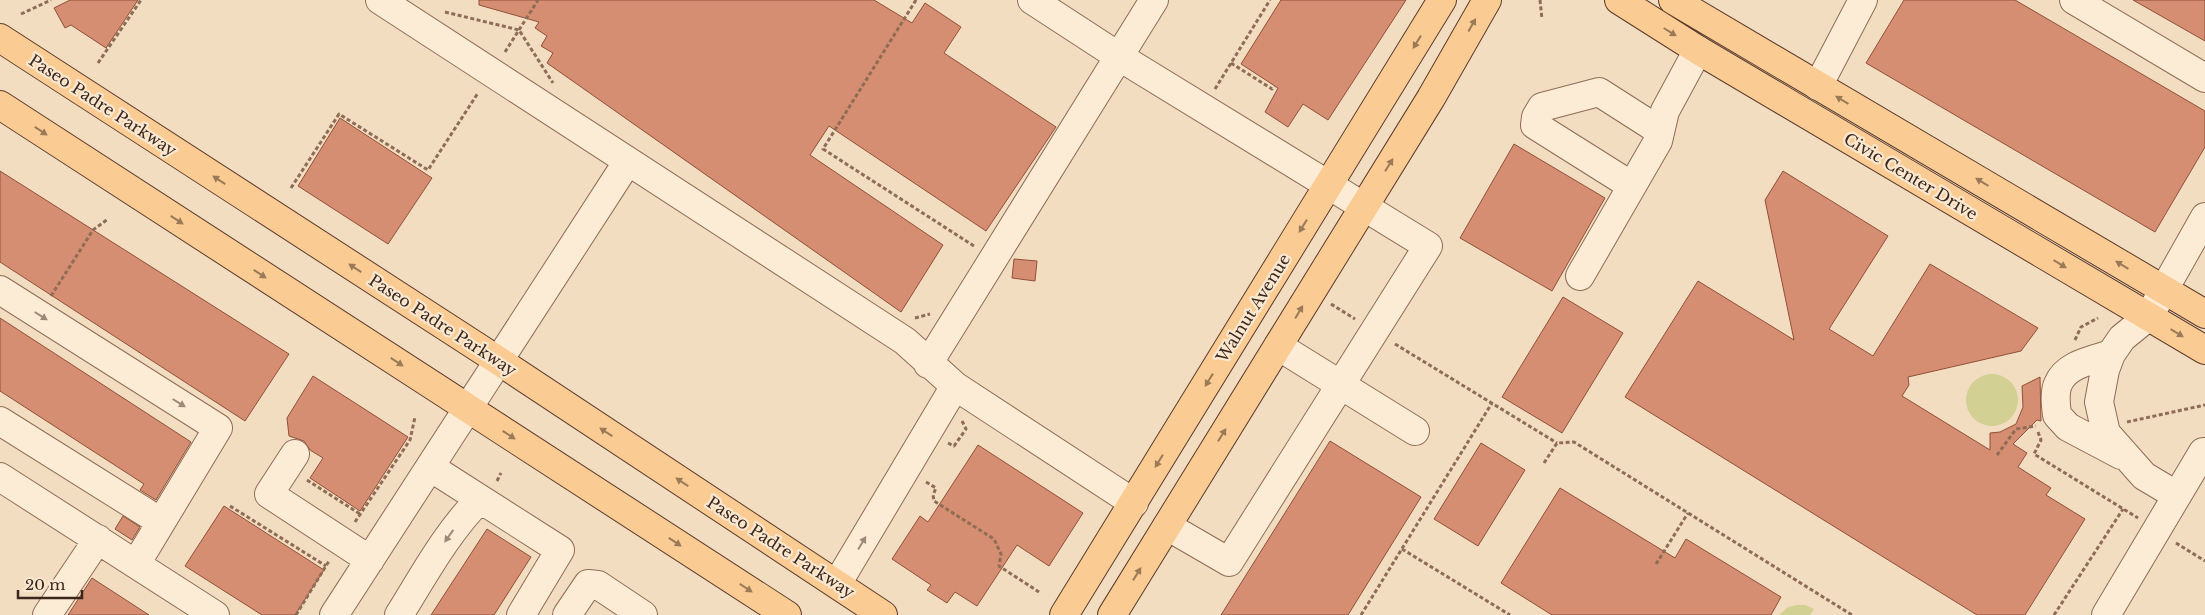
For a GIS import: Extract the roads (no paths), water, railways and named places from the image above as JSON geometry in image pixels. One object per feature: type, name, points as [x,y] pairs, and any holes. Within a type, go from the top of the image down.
[{"type":"main road","name":"Walnut Avenue","points":[[1064,615],[1442,0]]},
{"type":"main road","points":[[1112,615],[1431,98],[1487,0]]},
{"type":"main road","name":"Civic Center Drive","points":[[1619,0],[1698,50],[2205,350]]},
{"type":"main road","name":"Civic Center Drive","points":[[1673,0],[2205,314]]},
{"type":"main road","name":"Paseo Padre Parkway","points":[[0,38],[499,361],[883,615]]},
{"type":"main road","points":[[0,105],[787,615]]},
{"type":"lane","points":[[380,0],[905,342],[955,386],[1134,503]]},
{"type":"lane","points":[[1032,0],[1118,56],[1428,246],[1228,562],[1167,526]]},
{"type":"lane","points":[[928,364],[979,253],[1118,56],[1154,0]]},
{"type":"lane","points":[[1818,86],[1863,0]]},
{"type":"lane","points":[[2089,4],[2205,78]]},
{"type":"lane","points":[[1580,276],[1658,141],[1665,111],[1698,50]]},
{"type":"lane","points":[[1632,186],[1535,125],[1536,117],[1542,107],[1599,92],[1660,131]]},
{"type":"lane","points":[[334,615],[628,161]]},
{"type":"lane","points":[[2176,495],[2144,476],[2126,458],[2106,433],[2100,402],[2104,370],[2111,354],[2122,338],[2148,316],[2205,218]]},
{"type":"lane","points":[[0,290],[218,428],[136,564]]},
{"type":"lane","points":[[1278,346],[1415,431]]},
{"type":"lane","points":[[2111,354],[2073,366],[2058,383],[2057,415],[2068,427],[2126,458]]},
{"type":"lane","points":[[837,584],[955,386]]},
{"type":"lane","points":[[0,421],[161,522]]},
{"type":"lane","points":[[2106,615],[2176,495],[2203,452],[2205,454]]},
{"type":"lane","points":[[295,454],[269,494],[370,560]]},
{"type":"lane","points":[[430,467],[560,550],[521,615]]},
{"type":"lane","points":[[0,477],[216,615]]},
{"type":"lane","points":[[399,615],[448,536],[466,512],[480,499]]},
{"type":"lane","points":[[47,615],[98,539]]},
{"type":"lane","points":[[567,615],[588,584],[598,585],[643,615]]}]
